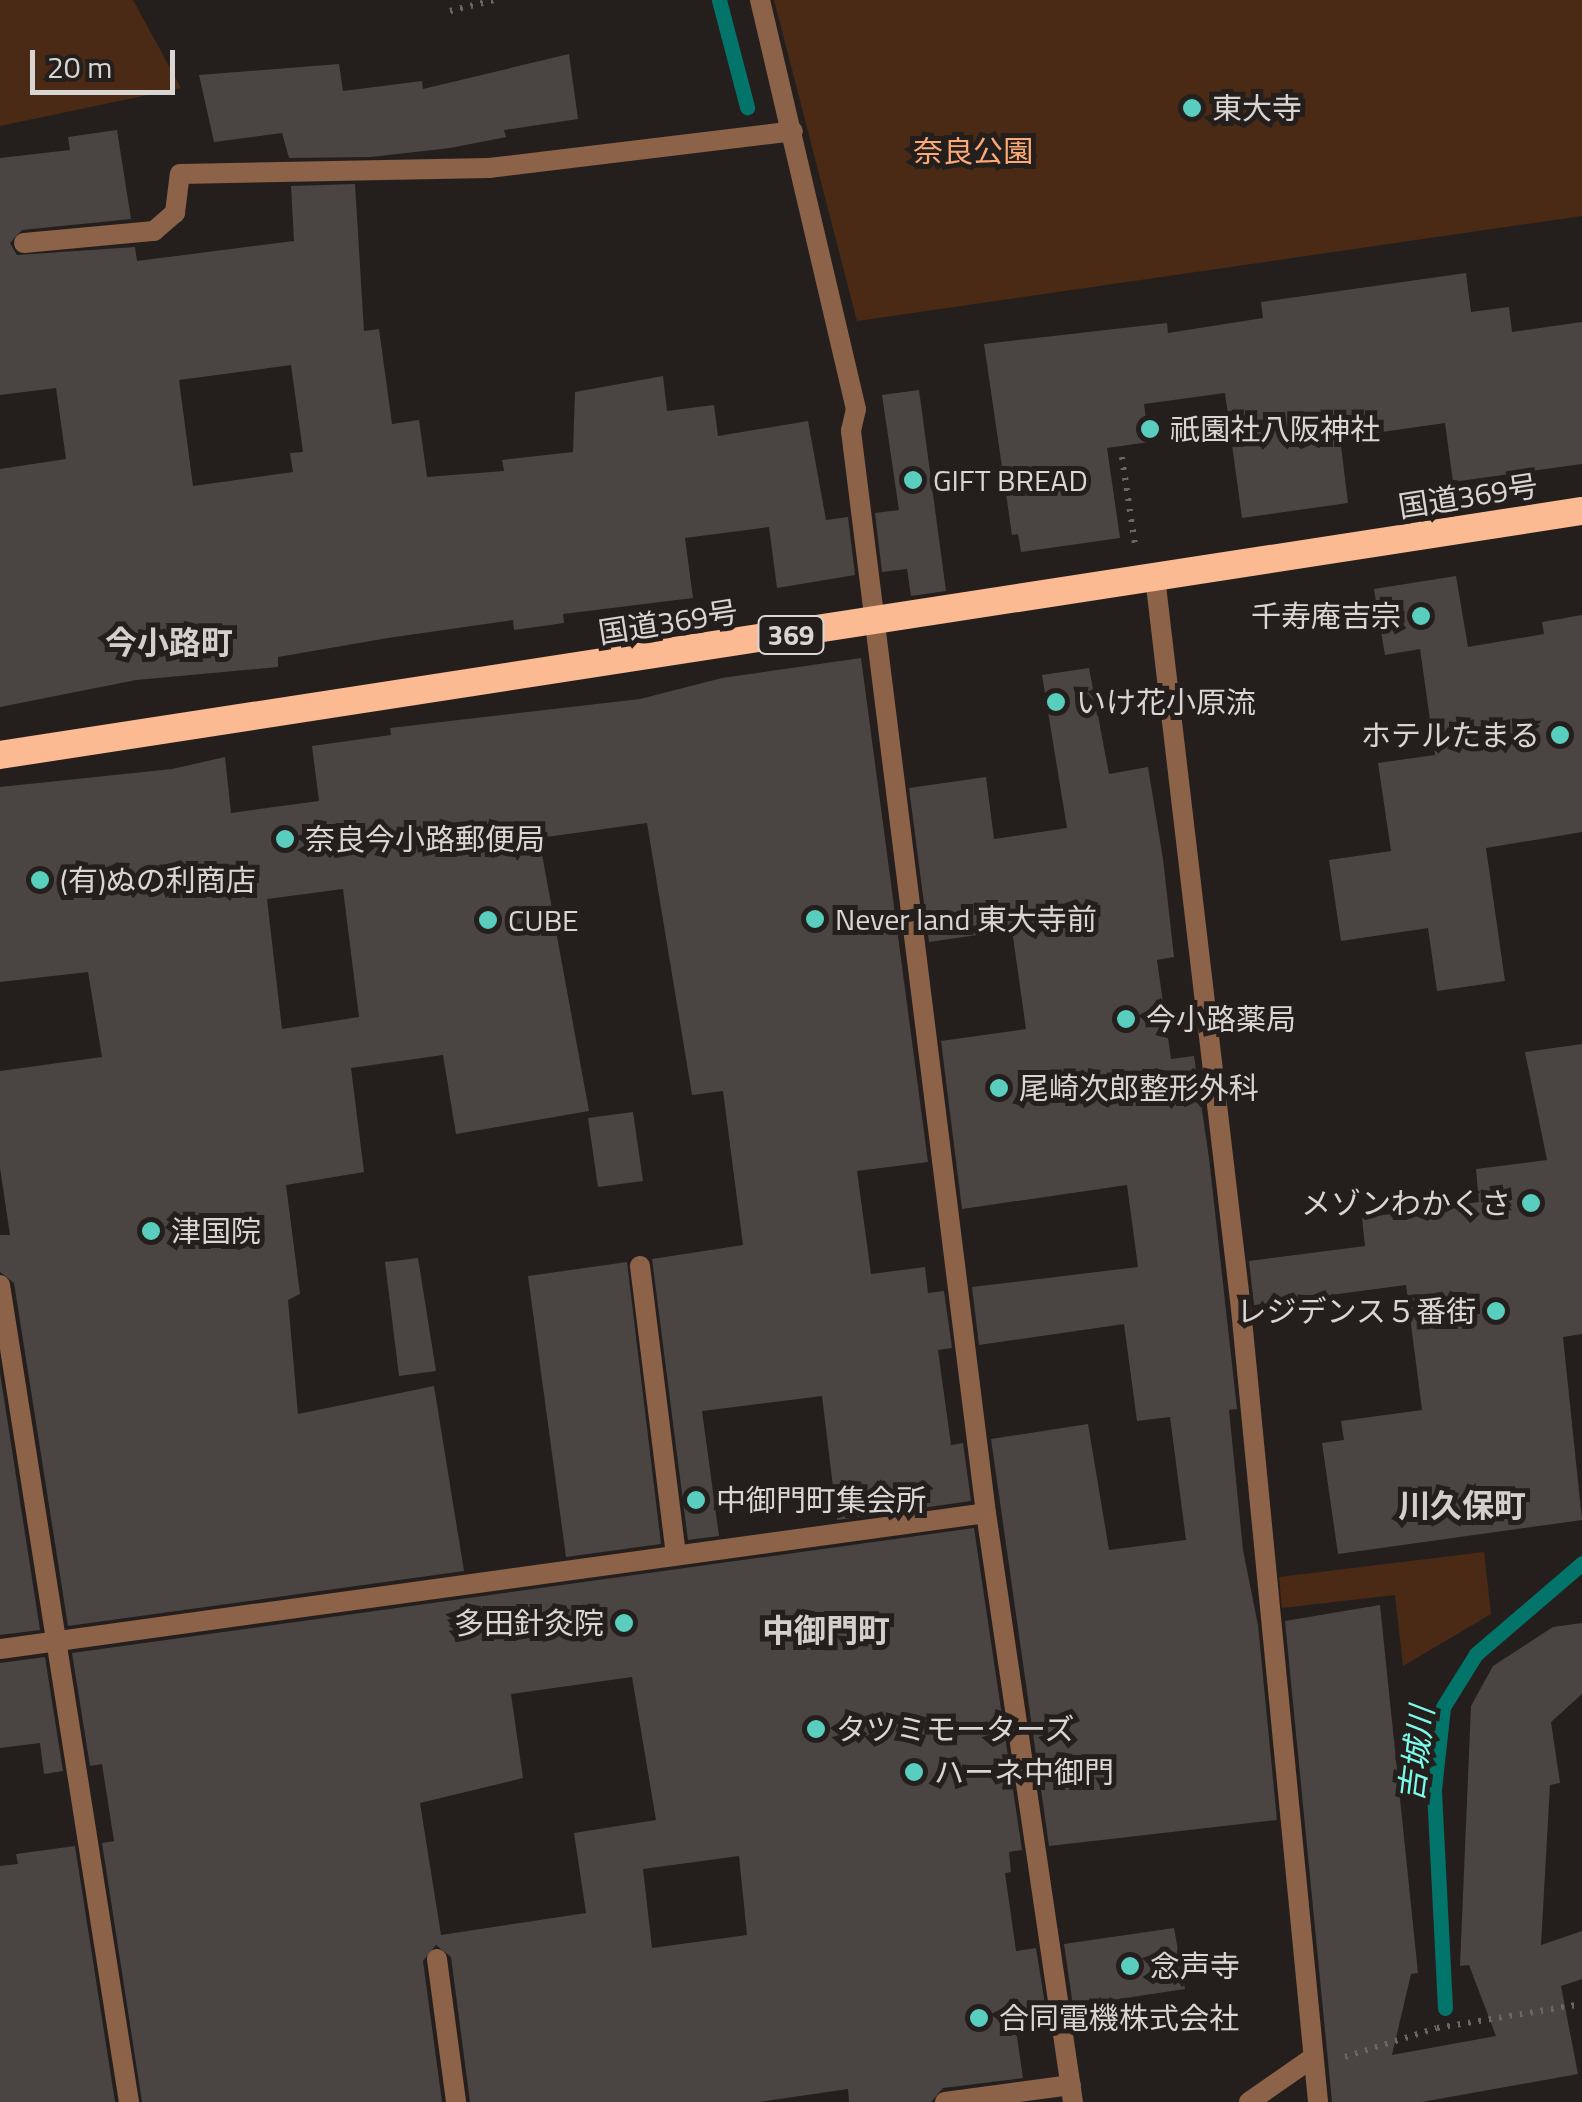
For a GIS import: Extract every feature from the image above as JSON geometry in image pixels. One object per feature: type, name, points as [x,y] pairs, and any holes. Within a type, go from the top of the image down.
[{"type":"highway","name":"国道369号","points":[[0,756],[441,692],[1582,511]]},
{"type":"street","points":[[760,0],[856,409],[851,431],[878,620],[986,1513],[1072,2094],[945,2102]]},
{"type":"street","points":[[24,242],[154,231],[175,213],[180,174],[489,168],[793,131]]},
{"type":"street","points":[[1147,577],[1241,1309],[1323,2059],[1318,2102]]},
{"type":"street","points":[[640,1266],[676,1554]]},
{"type":"street","points":[[1,1297],[128,2102]]},
{"type":"street","points":[[0,1649],[986,1513]]},
{"type":"street","points":[[437,1958],[456,2102]]},
{"type":"street","points":[[1249,2102],[1323,2059]]},
{"type":"path","points":[[450,11],[494,0]]},
{"type":"path","points":[[1122,457],[1147,577]]},
{"type":"path","points":[[1323,2059],[1437,2028],[1582,2004]]},
{"type":"green space","points":[[0,0],[133,0],[181,88],[0,126]]},
{"type":"green space","name":"奈良公園","points":[[774,0],[1582,0],[1582,216],[857,321]]},
{"type":"green space","points":[[1484,1552],[1491,1614],[1403,1666],[1395,1595],[1282,1608],[1279,1577]]},
{"type":"building","points":[[569,54],[578,119],[504,130],[506,137],[450,148],[371,157],[289,158],[282,133],[214,142],[199,75],[339,64],[343,91],[422,81],[423,89]]},
{"type":"building","points":[[117,130],[131,219],[22,230],[10,243],[17,255],[135,247],[137,261],[294,241],[291,186],[355,184],[364,331],[379,329],[392,424],[419,420],[427,477],[504,471],[502,460],[573,452],[575,392],[663,376],[667,411],[714,405],[718,436],[808,421],[826,520],[848,517],[855,575],[777,588],[769,527],[685,538],[693,598],[563,614],[564,623],[514,630],[513,620],[388,638],[278,657],[278,667],[136,680],[0,707],[0,469],[66,459],[56,388],[0,395],[0,158],[70,150],[68,137]],"holes":[[[291,365],[303,452],[290,453],[293,472],[193,486],[179,380]]]},
{"type":"building","points":[[1466,273],[1471,312],[1509,307],[1512,332],[1582,322],[1582,464],[1453,482],[1445,423],[1340,438],[1348,503],[1242,518],[1225,393],[1144,404],[1149,442],[1107,448],[1120,538],[1021,552],[1018,534],[1012,535],[984,344],[1167,323],[1168,333],[1263,318],[1261,302]]},
{"type":"building","name":"GIFT BREAD","points":[[919,390],[946,591],[911,596],[907,569],[882,572],[875,513],[899,510],[882,395]]},
{"type":"building","points":[[1456,576],[1468,647],[1544,634],[1542,622],[1582,615],[1582,832],[1486,848],[1505,981],[1437,991],[1428,928],[1341,941],[1329,860],[1391,851],[1378,763],[1435,755],[1420,649],[1385,655],[1374,589]]},
{"type":"building","points":[[861,658],[928,1162],[857,1171],[871,1274],[925,1267],[928,1293],[944,1291],[952,1348],[938,1350],[951,1445],[963,1443],[971,1501],[837,1520],[822,1396],[702,1411],[719,1536],[688,1540],[652,1259],[743,1245],[723,1091],[692,1095],[647,823],[539,838],[589,1111],[456,1134],[443,1055],[351,1068],[364,1172],[286,1185],[300,1294],[288,1300],[298,1414],[434,1386],[464,1571],[68,1626],[14,1283],[0,1272],[0,1235],[10,1235],[0,1168],[0,1071],[102,1057],[88,972],[0,982],[0,787],[172,769],[225,757],[231,813],[319,801],[312,746],[391,735],[390,728],[640,699],[722,678]],"holes":[[[343,889],[359,1017],[282,1029],[267,899]]]},
{"type":"building","points":[[1089,668],[1109,774],[1148,767],[1174,957],[1157,960],[1171,1059],[1194,1056],[1209,1158],[1237,1409],[1229,1410],[1243,1550],[1258,1625],[1277,1820],[1049,1846],[991,1439],[1088,1424],[1109,1550],[1186,1540],[1170,1417],[1137,1421],[1124,1324],[979,1345],[972,1287],[1138,1267],[1127,1185],[962,1209],[941,1041],[1026,1029],[1012,930],[929,942],[909,788],[986,777],[994,839],[1067,828],[1042,675]]},
{"type":"building","points":[[1582,1044],[1582,1334],[1563,1337],[1582,1520],[1338,1554],[1322,1443],[1344,1440],[1341,1421],[1422,1410],[1406,1285],[1254,1305],[1249,1261],[1365,1246],[1362,1218],[1479,1202],[1476,1169],[1547,1160],[1525,1052]]},
{"type":"building","points":[[633,1112],[643,1181],[598,1187],[588,1118]]},
{"type":"building","points":[[418,1258],[436,1371],[399,1376],[385,1262]]},
{"type":"building","points":[[627,1262],[661,1544],[566,1557],[528,1276]]},
{"type":"building","points":[[0,1373],[40,1630],[0,1635]]},
{"type":"building","points":[[974,1528],[1022,1850],[1009,1852],[1011,1872],[1005,1873],[1016,1951],[1036,1948],[1046,2011],[1014,2016],[1023,2078],[943,2088],[931,2102],[849,2102],[848,2089],[759,2102],[470,2102],[451,1957],[436,1945],[423,1961],[442,2102],[142,2102],[102,1843],[114,1841],[102,1764],[90,1766],[72,1653]],"holes":[[[632,1677],[656,1820],[574,1833],[586,1913],[441,1935],[420,1803],[523,1778],[511,1694]],[[739,1856],[747,1935],[652,1948],[643,1869]]]},
{"type":"building","points":[[1380,1605],[1418,1973],[1411,1974],[1392,2055],[1496,2036],[1469,1965],[1460,1966],[1471,1706],[1493,1666],[1553,1627],[1582,1623],[1582,1694],[1551,1722],[1560,1783],[1550,1785],[1541,1945],[1582,1931],[1582,1979],[1561,1986],[1578,2074],[1422,2102],[1332,2102],[1285,1621]]},
{"type":"building","points":[[45,1657],[63,1771],[44,1774],[40,1743],[0,1748],[0,1663]]},
{"type":"building","points":[[75,1846],[115,2102],[0,2102],[0,1866],[18,1864],[16,1854]]},
{"type":"building","name":"念声寺","points":[[1174,1928],[1185,1989],[1073,2006],[1064,1944]]},
{"type":"waterway","points":[[719,0],[747,107]]},
{"type":"waterway","name":"吉城川","points":[[1445,2008],[1434,1789],[1443,1707],[1476,1654],[1582,1563]]},
{"type":"place","name":"東大寺","points":[[1192,108]]},
{"type":"place","name":"祇園社八阪神社","points":[[1150,429]]},
{"type":"place","name":"GIFT BREAD","points":[[913,480]]},
{"type":"place","name":"千寿庵吉宗","points":[[1421,616]]},
{"type":"place","name":"いけ花小原流","points":[[1056,702]]},
{"type":"place","name":"ホテルたまる","points":[[1560,735]]},
{"type":"place","name":"奈良今小路郵便局","points":[[285,839]]},
{"type":"place","name":"(有)ぬの利商店","points":[[40,880]]},
{"type":"place","name":"Never land 東大寺前","points":[[815,919]]},
{"type":"place","name":"CUBE","points":[[488,920]]},
{"type":"place","name":"今小路薬局","points":[[1126,1019]]},
{"type":"place","name":"尾崎次郎整形外科","points":[[999,1088]]},
{"type":"place","name":"メゾンわかくさ","points":[[1531,1203]]},
{"type":"place","name":"津国院","points":[[151,1231]]},
{"type":"place","name":"レジデンス５番街","points":[[1496,1311]]},
{"type":"place","name":"中御門町集会所","points":[[696,1500]]},
{"type":"place","name":"多田針灸院","points":[[624,1623]]},
{"type":"place","name":"タツミモーターズ","points":[[816,1729]]},
{"type":"place","name":"ハーネ中御門","points":[[914,1772]]},
{"type":"place","name":"念声寺","points":[[1130,1966]]},
{"type":"place","name":"合同電機株式会社","points":[[979,2018]]},
{"type":"district","name":"今小路町","points":[[169,642]]},
{"type":"district","name":"川久保町","points":[[1462,1505]]},
{"type":"district","name":"中御門町","points":[[826,1630]]}]
